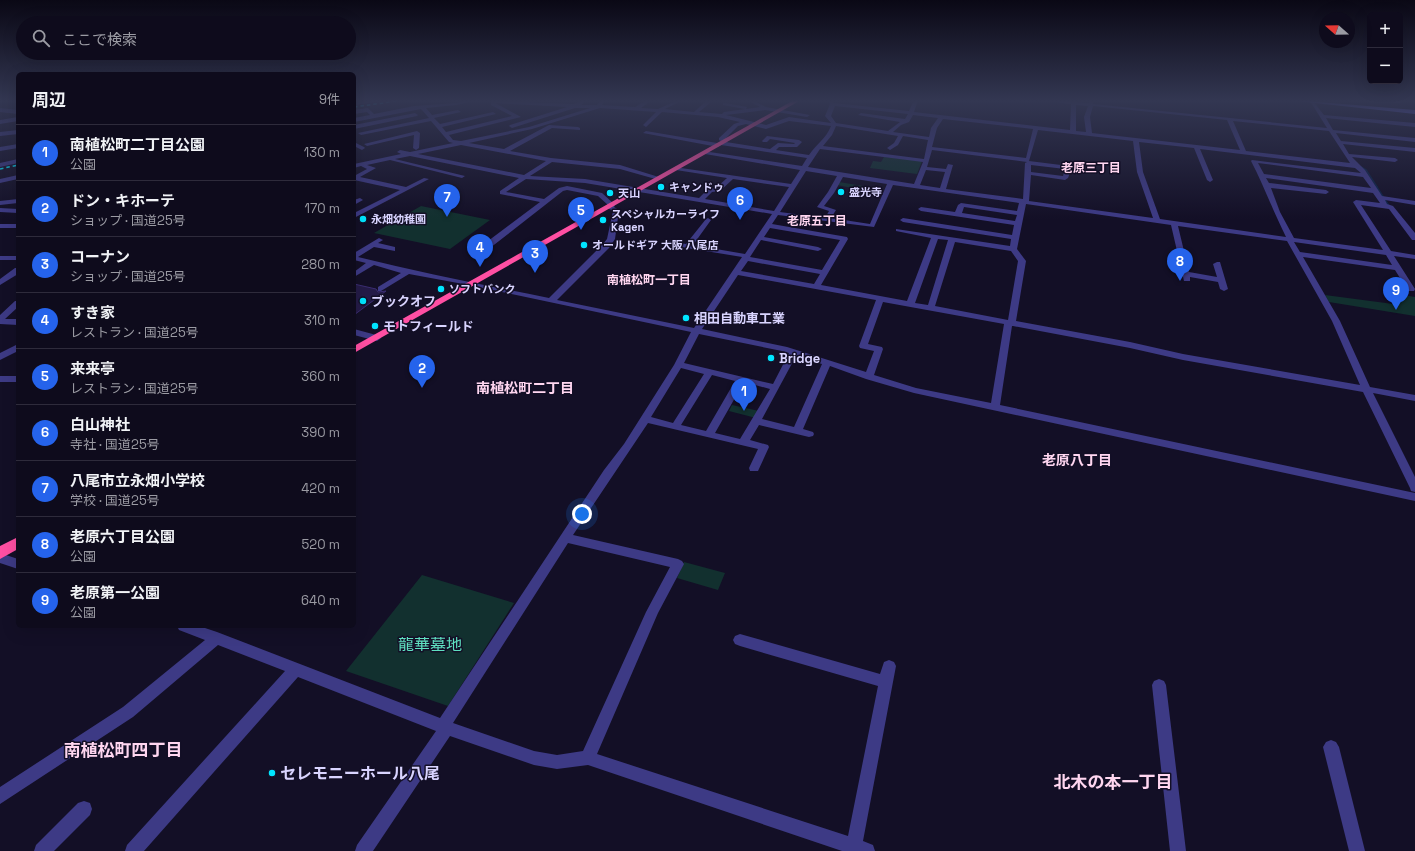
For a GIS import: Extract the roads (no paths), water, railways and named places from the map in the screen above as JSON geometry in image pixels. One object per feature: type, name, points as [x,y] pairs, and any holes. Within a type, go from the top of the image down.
[{"type":"highway","points":[[356,349],[474,284],[727,140]]},
{"type":"highway","points":[[1,553],[16,543]]},
{"type":"street","points":[[356,160],[396,146],[399,140]]},
{"type":"street","points":[[415,151],[416,140]]},
{"type":"street","points":[[357,166],[389,159],[456,140]]},
{"type":"street","points":[[415,151],[480,140]]},
{"type":"street","points":[[505,151],[526,140]]},
{"type":"street","points":[[696,140],[772,151],[814,150],[926,161]]},
{"type":"street","points":[[785,140],[799,142],[797,145]]},
{"type":"street","points":[[363,851],[445,727],[565,538],[645,420],[679,365],[697,330],[776,213],[814,150],[824,144],[827,140]]},
{"type":"street","points":[[890,148],[896,144],[898,140]]},
{"type":"street","points":[[917,186],[930,148],[930,140]]},
{"type":"street","points":[[930,148],[1028,160],[1033,140]]},
{"type":"street","points":[[1157,220],[1140,172],[1136,140],[1357,166]]},
{"type":"street","points":[[1238,140],[1244,152]]},
{"type":"street","points":[[1390,140],[1415,143]]},
{"type":"street","points":[[451,141],[551,160],[620,167],[659,178]]},
{"type":"street","points":[[1338,142],[1415,150]]},
{"type":"street","points":[[1338,142],[1347,155],[1366,175],[1383,203],[1391,207],[1415,238]]},
{"type":"street","points":[[356,144],[364,146],[396,146],[524,177],[585,181],[776,213],[872,226],[891,183]]},
{"type":"street","points":[[772,151],[778,145],[804,146]]},
{"type":"street","points":[[0,149],[16,146]]},
{"type":"street","points":[[1347,155],[1397,162],[1383,146]]},
{"type":"street","points":[[1196,147],[1210,180]]},
{"type":"street","points":[[1342,148],[1415,156]]},
{"type":"street","points":[[705,152],[756,162],[804,168],[891,183],[1415,257]]},
{"type":"street","points":[[389,159],[462,176]]},
{"type":"street","points":[[545,201],[502,192],[551,160]]},
{"type":"street","points":[[0,165],[16,161]]},
{"type":"street","points":[[1366,175],[1254,161],[1266,184],[1277,212],[1297,254],[1336,321],[1366,390],[1410,470],[1415,488]]},
{"type":"street","points":[[1013,249],[1025,202],[1028,163],[1069,168],[1065,178],[1028,173]]},
{"type":"street","points":[[356,177],[372,168],[357,166]]},
{"type":"street","points":[[1257,167],[1370,182]]},
{"type":"street","points":[[676,168],[793,186]]},
{"type":"street","points":[[924,168],[949,168],[942,190]]},
{"type":"street","points":[[440,179],[449,173]]},
{"type":"street","points":[[876,180],[880,173]]},
{"type":"street","points":[[827,220],[833,210],[820,207],[831,193],[841,175]]},
{"type":"street","points":[[700,201],[710,190],[718,190],[732,176]]},
{"type":"street","points":[[1262,176],[1376,191]]},
{"type":"street","points":[[0,181],[16,177]]},
{"type":"street","points":[[356,178],[406,189]]},
{"type":"street","points":[[356,215],[426,179]]},
{"type":"street","points":[[1301,181],[1305,190]]},
{"type":"street","points":[[1266,184],[1326,192]]},
{"type":"street","points":[[487,246],[561,189],[567,188],[600,194],[616,210],[610,239],[606,246],[551,301]]},
{"type":"street","points":[[2,204],[16,201]]},
{"type":"street","points":[[1411,288],[1356,202],[1415,203]]},
{"type":"street","points":[[1383,203],[1415,208]]},
{"type":"street","points":[[958,215],[961,205],[1021,214]]},
{"type":"street","points":[[921,209],[1019,224]]},
{"type":"street","points":[[0,210],[16,211]]},
{"type":"street","points":[[688,246],[708,220]]},
{"type":"street","points":[[903,220],[1016,238]]},
{"type":"street","points":[[1174,223],[1187,276],[1222,280]]},
{"type":"street","points":[[0,226],[14,225]]},
{"type":"street","points":[[0,230],[14,225]]},
{"type":"street","points":[[767,225],[844,239],[816,287]]},
{"type":"street","points":[[898,230],[1013,249],[1022,261],[994,407]]},
{"type":"street","points":[[910,304],[935,236]]},
{"type":"street","points":[[759,238],[818,249]]},
{"type":"street","points":[[931,307],[952,239]]},
{"type":"street","points":[[356,256],[379,240]]},
{"type":"street","points":[[669,243],[824,273]]},
{"type":"street","points":[[372,244],[392,249]]},
{"type":"street","points":[[1297,254],[1398,268]]},
{"type":"street","points":[[0,258],[16,258]]},
{"type":"street","points":[[356,258],[407,272],[474,284],[697,330],[794,352],[914,390],[1415,497]]},
{"type":"street","points":[[356,274],[372,263]]},
{"type":"street","points":[[1218,264],[1224,288]]},
{"type":"street","points":[[0,283],[16,271]]},
{"type":"street","points":[[381,289],[407,272]]},
{"type":"street","points":[[736,272],[1415,398]]},
{"type":"street","points":[[869,377],[879,349],[863,346],[880,299]]},
{"type":"street","points":[[0,320],[16,305]]},
{"type":"street","points":[[0,320],[16,322]]},
{"type":"street","points":[[356,333],[377,338]]},
{"type":"street","points":[[0,357],[16,348]]},
{"type":"street","points":[[744,442],[776,387],[794,352]]},
{"type":"street","points":[[797,432],[827,362]]},
{"type":"street","points":[[679,365],[776,387]]},
{"type":"street","points":[[675,427],[710,372]]},
{"type":"street","points":[[0,379],[16,379]]},
{"type":"street","points":[[709,435],[742,379]]},
{"type":"street","points":[[645,420],[764,447],[754,468]]},
{"type":"street","points":[[756,421],[809,434]]},
{"type":"street","points":[[565,538],[678,564],[652,612],[588,758]]},
{"type":"street","points":[[1,553],[16,563]]},
{"type":"street","points":[[190,628],[445,727],[534,758],[557,762],[588,758],[863,850],[889,666]]},
{"type":"street","points":[[0,796],[128,712],[217,638]]},
{"type":"street","points":[[740,640],[886,682]]},
{"type":"street","points":[[133,851],[296,669]]},
{"type":"street","points":[[1159,685],[1178,851]]},
{"type":"street","points":[[1331,747],[1357,851]]},
{"type":"street","points":[[42,851],[84,809]]},
{"type":"waterway","points":[[1361,167],[1366,170],[1377,187]]},
{"type":"waterway","points":[[1376,186],[1389,206]]},
{"type":"railway","points":[[0,169],[16,165]]},
{"type":"place","name":"キャンドゥ","points":[[661,187]]},
{"type":"place","name":"盛光寺","points":[[841,192]]},
{"type":"place","name":"天山","points":[[610,193]]},
{"type":"place","name":"八尾市立永畑小学校","points":[[447,217]]},
{"type":"place","name":"永畑幼稚園","points":[[363,219]]},
{"type":"place","name":"スペシャルカーライフ Kagen","points":[[603,220]]},
{"type":"place","name":"白山神社","points":[[740,220]]},
{"type":"place","name":"来来亭","points":[[581,230]]},
{"type":"place","name":"オールドギア 大阪 八尾店","points":[[584,245]]},
{"type":"place","name":"すき家","points":[[480,267]]},
{"type":"place","name":"コーナン","points":[[535,273]]},
{"type":"place","name":"老原六丁目公園","points":[[1180,281]]},
{"type":"place","name":"ソフトバンク","points":[[441,289]]},
{"type":"place","name":"ブックオフ","points":[[363,301]]},
{"type":"place","name":"老原第一公園","points":[[1396,310]]},
{"type":"place","name":"相田自動車工業","points":[[686,318]]},
{"type":"place","name":"モトフィールド","points":[[375,326]]},
{"type":"place","name":"Bridge","points":[[771,358]]},
{"type":"place","name":"ドン・キホーテ","points":[[422,388]]},
{"type":"place","name":"南植松町二丁目公園","points":[[744,411]]},
{"type":"place","name":"セレモニーホール八尾","points":[[272,773]]},
{"type":"district","name":"老原三丁目","points":[[1091,168]]},
{"type":"district","name":"老原五丁目","points":[[817,221]]},
{"type":"district","name":"南植松町一丁目","points":[[649,280]]},
{"type":"district","name":"南植松町二丁目","points":[[525,388]]},
{"type":"district","name":"老原八丁目","points":[[1077,460]]},
{"type":"district","name":"南植松町四丁目","points":[[123,750]]},
{"type":"district","name":"北木の本一丁目","points":[[1113,782]]},
{"type":"park label","name":"龍華墓地","points":[[430,644]]}]
